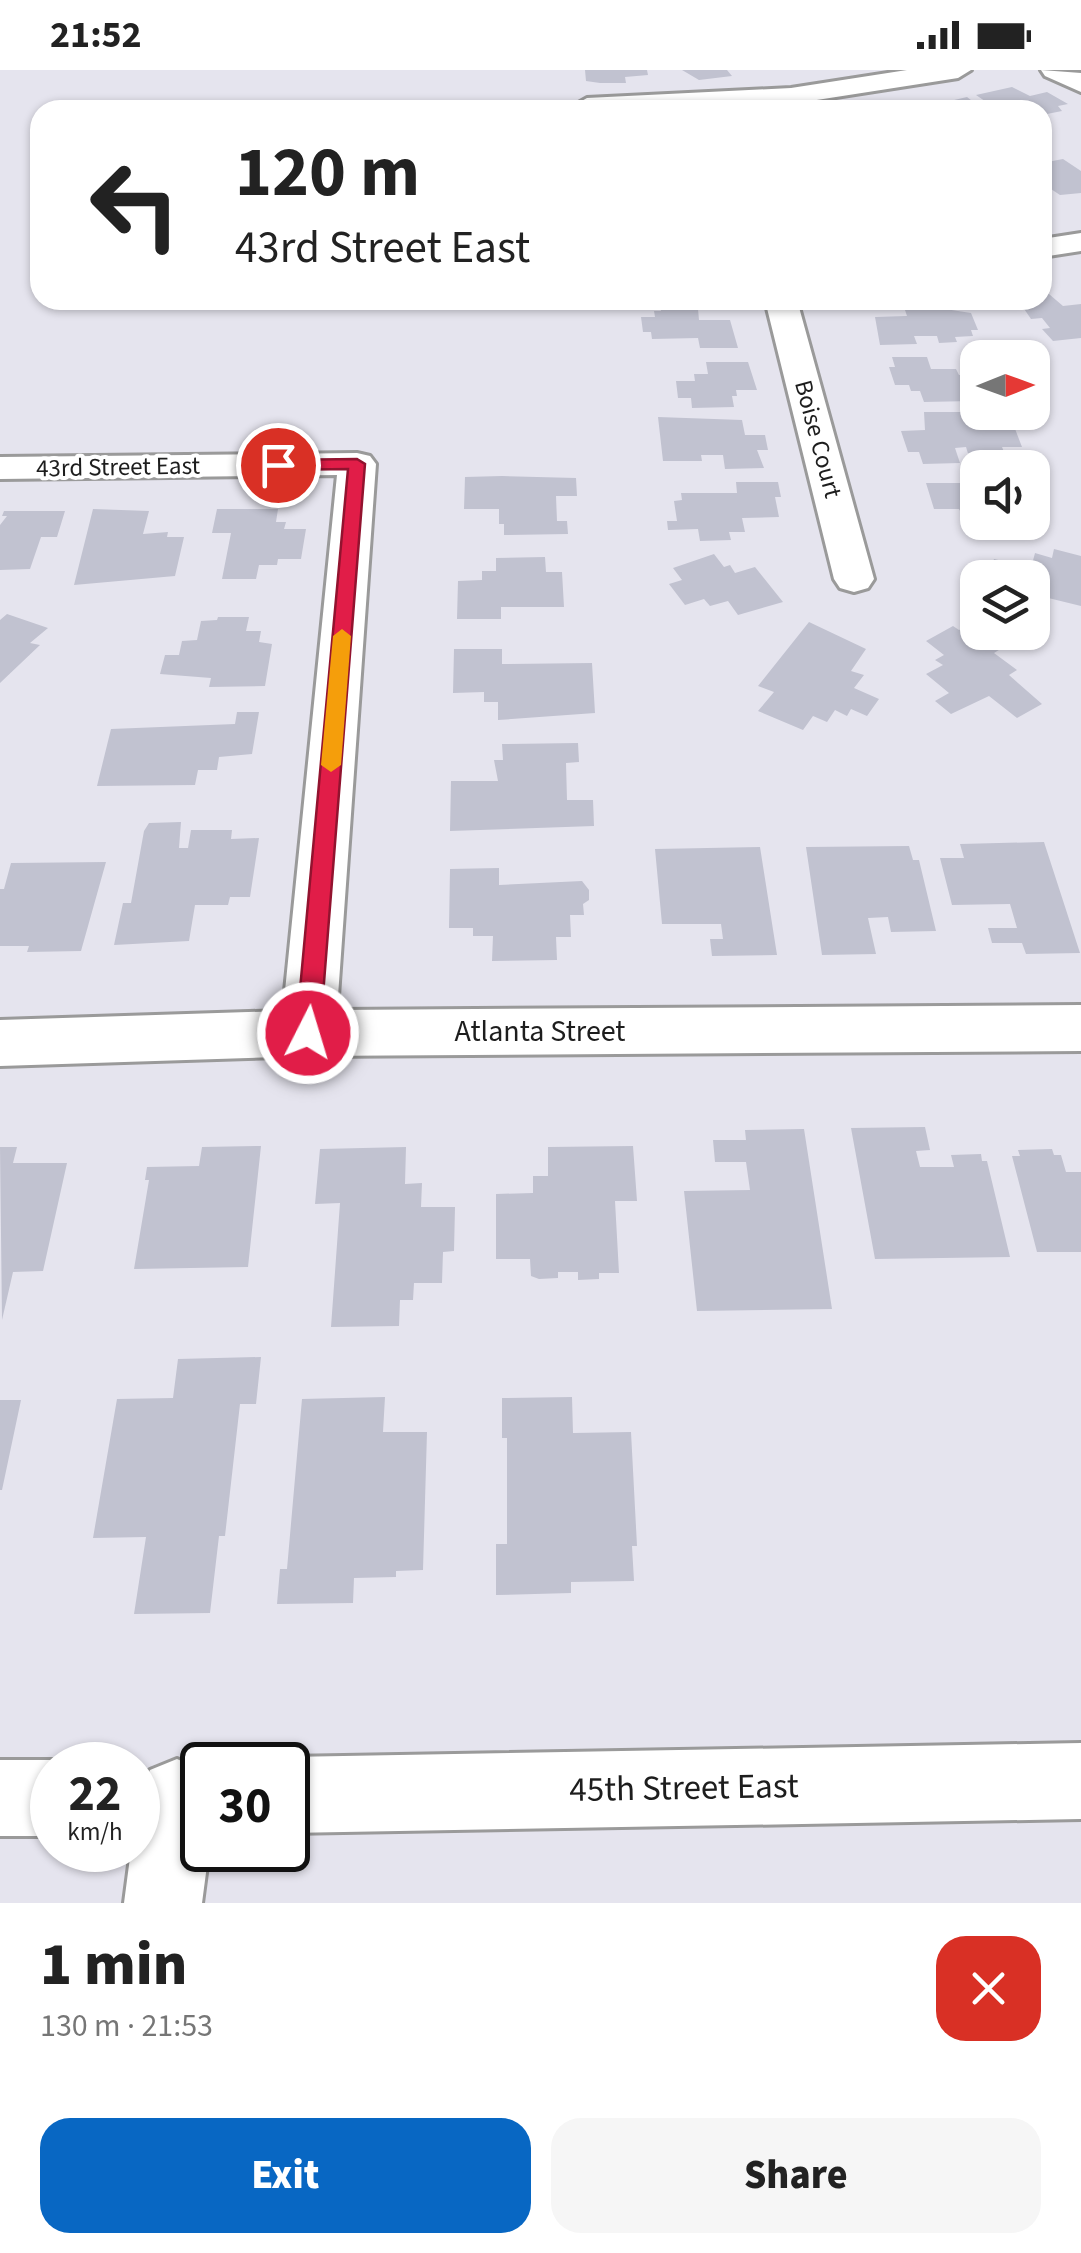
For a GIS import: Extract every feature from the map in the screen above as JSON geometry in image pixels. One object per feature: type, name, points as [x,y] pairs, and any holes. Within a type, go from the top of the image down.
[{"type":"street","points":[[709,100],[790,96],[958,70]]},
{"type":"street","points":[[1054,70],[1081,84]]},
{"type":"street","name":"Boise Court","points":[[784,310],[854,579]]},
{"type":"street","name":"43rd Street East","points":[[0,468],[357,464],[308,1033]]},
{"type":"street","name":"Atlanta Street","points":[[0,1043],[308,1033],[1081,1028]]},
{"type":"street","name":"45th Street East","points":[[310,1796],[1081,1783]]},
{"type":"street","points":[[164,1903],[172,1797]]},
{"type":"street","points":[[0,1798],[30,1798]]},
{"type":"building","points":[[585,70],[647,70],[648,75],[625,77],[626,83],[600,83],[586,81]]},
{"type":"building","points":[[682,70],[727,70],[732,76],[699,80]]},
{"type":"building","points":[[1012,87],[1030,96],[1047,92],[1068,104],[1058,106],[1062,111],[1052,113],[1052,100],[983,100],[976,95]]},
{"type":"building","points":[[1063,159],[1081,171],[1081,193],[1060,195],[1052,190],[1052,161]]},
{"type":"building","points":[[1052,297],[1063,306],[1081,304],[1081,338],[1053,341],[1042,329],[1050,328],[1042,318],[1031,319],[1025,310],[1052,310]]},
{"type":"building","points":[[698,310],[699,320],[730,320],[738,348],[700,348],[698,338],[652,339],[651,332],[643,332],[641,317],[655,317],[654,311]]},
{"type":"building","points":[[905,310],[971,313],[978,330],[971,330],[973,336],[955,337],[957,342],[939,343],[937,336],[914,336],[917,344],[880,345],[875,317],[907,316]]},
{"type":"building","points":[[892,357],[927,357],[931,369],[956,369],[960,375],[960,401],[924,402],[920,391],[911,391],[909,385],[895,385],[889,367],[895,367]]},
{"type":"building","points":[[706,362],[748,362],[757,390],[736,390],[737,396],[732,396],[734,407],[692,408],[691,398],[678,398],[676,381],[695,381],[694,374],[708,374]]},
{"type":"building","points":[[924,412],[960,412],[960,430],[1015,430],[1022,447],[955,448],[960,463],[923,464],[919,452],[908,452],[901,431],[925,430]]},
{"type":"building","points":[[658,417],[742,420],[745,435],[765,435],[768,450],[757,450],[764,468],[725,469],[723,455],[701,455],[702,461],[663,461]]},
{"type":"building","points":[[465,477],[576,478],[577,496],[556,496],[557,521],[567,521],[568,534],[504,535],[499,509],[464,509]]},
{"type":"building","points":[[736,482],[778,482],[781,497],[775,497],[779,517],[742,518],[745,532],[729,532],[731,540],[700,541],[698,529],[668,530],[667,521],[677,521],[674,501],[682,500],[681,493],[737,493]]},
{"type":"building","points":[[926,483],[960,483],[960,511],[934,509]]},
{"type":"building","points":[[93,509],[149,511],[143,534],[168,532],[167,537],[184,537],[175,576],[74,585]]},
{"type":"building","points":[[217,509],[278,509],[276,522],[286,522],[284,529],[306,529],[301,559],[278,559],[277,565],[259,565],[256,579],[222,579],[231,533],[212,533]]},
{"type":"building","points":[[4,511],[65,511],[57,537],[41,537],[30,569],[0,570],[0,525],[7,516],[2,516]]},
{"type":"building","points":[[1054,549],[1081,556],[1081,606],[1050,598],[1050,560],[1033,560],[1035,553],[1052,558]]},
{"type":"building","points":[[714,554],[735,573],[755,567],[783,602],[738,615],[728,601],[710,606],[704,599],[685,605],[669,584],[682,580],[673,568]]},
{"type":"building","points":[[545,557],[546,572],[562,572],[564,607],[501,607],[501,619],[457,619],[458,581],[482,580],[482,571],[496,571],[496,558]]},
{"type":"building","points":[[7,614],[48,628],[30,643],[40,645],[0,683],[0,620]]},
{"type":"building","points":[[249,617],[246,631],[261,631],[259,642],[272,644],[265,686],[209,687],[211,678],[160,674],[165,655],[179,655],[182,641],[197,640],[201,621]]},
{"type":"building","points":[[809,622],[866,649],[851,671],[864,675],[854,688],[879,699],[867,716],[851,709],[847,716],[835,710],[827,722],[813,716],[803,730],[758,711],[774,692],[758,686]]},
{"type":"building","points":[[953,626],[959,630],[960,650],[999,650],[994,653],[1017,670],[1009,675],[1042,704],[1017,718],[989,696],[951,714],[935,701],[949,693],[926,674],[943,665],[935,660],[944,655],[926,641]]},
{"type":"building","points":[[454,649],[502,649],[502,664],[592,663],[595,713],[498,720],[498,702],[484,702],[484,692],[453,693]]},
{"type":"building","points":[[237,712],[259,712],[252,754],[219,757],[217,770],[198,770],[195,785],[97,786],[111,729],[235,724]]},
{"type":"building","points":[[578,743],[579,762],[566,763],[567,800],[593,800],[594,826],[450,831],[451,781],[498,781],[494,760],[503,760],[502,744]]},
{"type":"building","points":[[181,822],[179,848],[188,848],[191,830],[232,830],[231,839],[259,838],[250,897],[230,897],[228,905],[195,905],[189,941],[114,945],[123,903],[131,903],[144,831],[149,823]]},
{"type":"building","points":[[1044,842],[1080,953],[1026,954],[1022,943],[992,943],[988,928],[1017,928],[1010,904],[952,905],[940,858],[964,858],[960,844]]},
{"type":"building","points":[[909,846],[913,860],[919,860],[936,931],[891,932],[888,917],[868,918],[876,954],[822,955],[806,847]]},
{"type":"building","points":[[760,847],[777,955],[712,956],[710,939],[723,939],[721,924],[662,924],[655,849]]},
{"type":"building","points":[[106,862],[81,951],[27,952],[29,946],[0,946],[0,889],[4,889],[11,863]]},
{"type":"building","points":[[499,868],[499,885],[582,881],[589,890],[589,900],[583,904],[584,915],[570,915],[571,937],[556,937],[557,960],[492,961],[493,936],[473,936],[473,928],[449,928],[450,869]]},
{"type":"building","points":[[925,1127],[930,1150],[916,1151],[920,1167],[954,1167],[951,1155],[981,1154],[982,1161],[987,1161],[1010,1257],[875,1259],[851,1128]]},
{"type":"building","points":[[804,1129],[832,1309],[697,1311],[684,1191],[750,1190],[746,1162],[715,1162],[713,1140],[746,1140],[745,1130]]},
{"type":"building","points":[[261,1146],[248,1267],[134,1269],[149,1180],[145,1180],[147,1167],[199,1166],[202,1147]]},
{"type":"building","points":[[633,1146],[637,1201],[615,1201],[619,1273],[599,1273],[599,1279],[578,1280],[578,1272],[558,1272],[558,1278],[539,1279],[531,1276],[530,1259],[496,1259],[496,1194],[533,1193],[533,1176],[548,1176],[548,1147]]},
{"type":"building","points":[[0,1147],[17,1147],[13,1163],[67,1163],[43,1271],[13,1272],[2,1320]]},
{"type":"building","points":[[406,1147],[405,1184],[422,1183],[421,1207],[455,1207],[454,1251],[443,1252],[442,1283],[414,1283],[413,1300],[400,1300],[399,1326],[331,1327],[340,1203],[315,1204],[320,1149]]},
{"type":"building","points":[[1052,1149],[1054,1155],[1061,1155],[1066,1172],[1081,1172],[1081,1252],[1037,1252],[1012,1156],[1020,1156],[1018,1150]]},
{"type":"building","points":[[261,1357],[256,1404],[240,1404],[225,1536],[219,1536],[210,1613],[134,1614],[146,1537],[93,1538],[117,1399],[173,1398],[178,1359]]},
{"type":"building","points":[[385,1397],[383,1432],[427,1432],[423,1570],[396,1571],[396,1577],[354,1578],[353,1603],[277,1604],[280,1569],[287,1569],[302,1399]]},
{"type":"building","points":[[572,1397],[573,1433],[631,1432],[637,1546],[632,1546],[634,1581],[571,1582],[571,1593],[496,1595],[496,1544],[507,1544],[507,1438],[502,1438],[502,1398]]},
{"type":"building","points":[[0,1400],[21,1400],[2,1490],[0,1490]]},
{"type":"slow traffic","points":[[331,765],[342,636]]},
{"type":"route","points":[[278,465],[357,464],[308,1033]]}]
